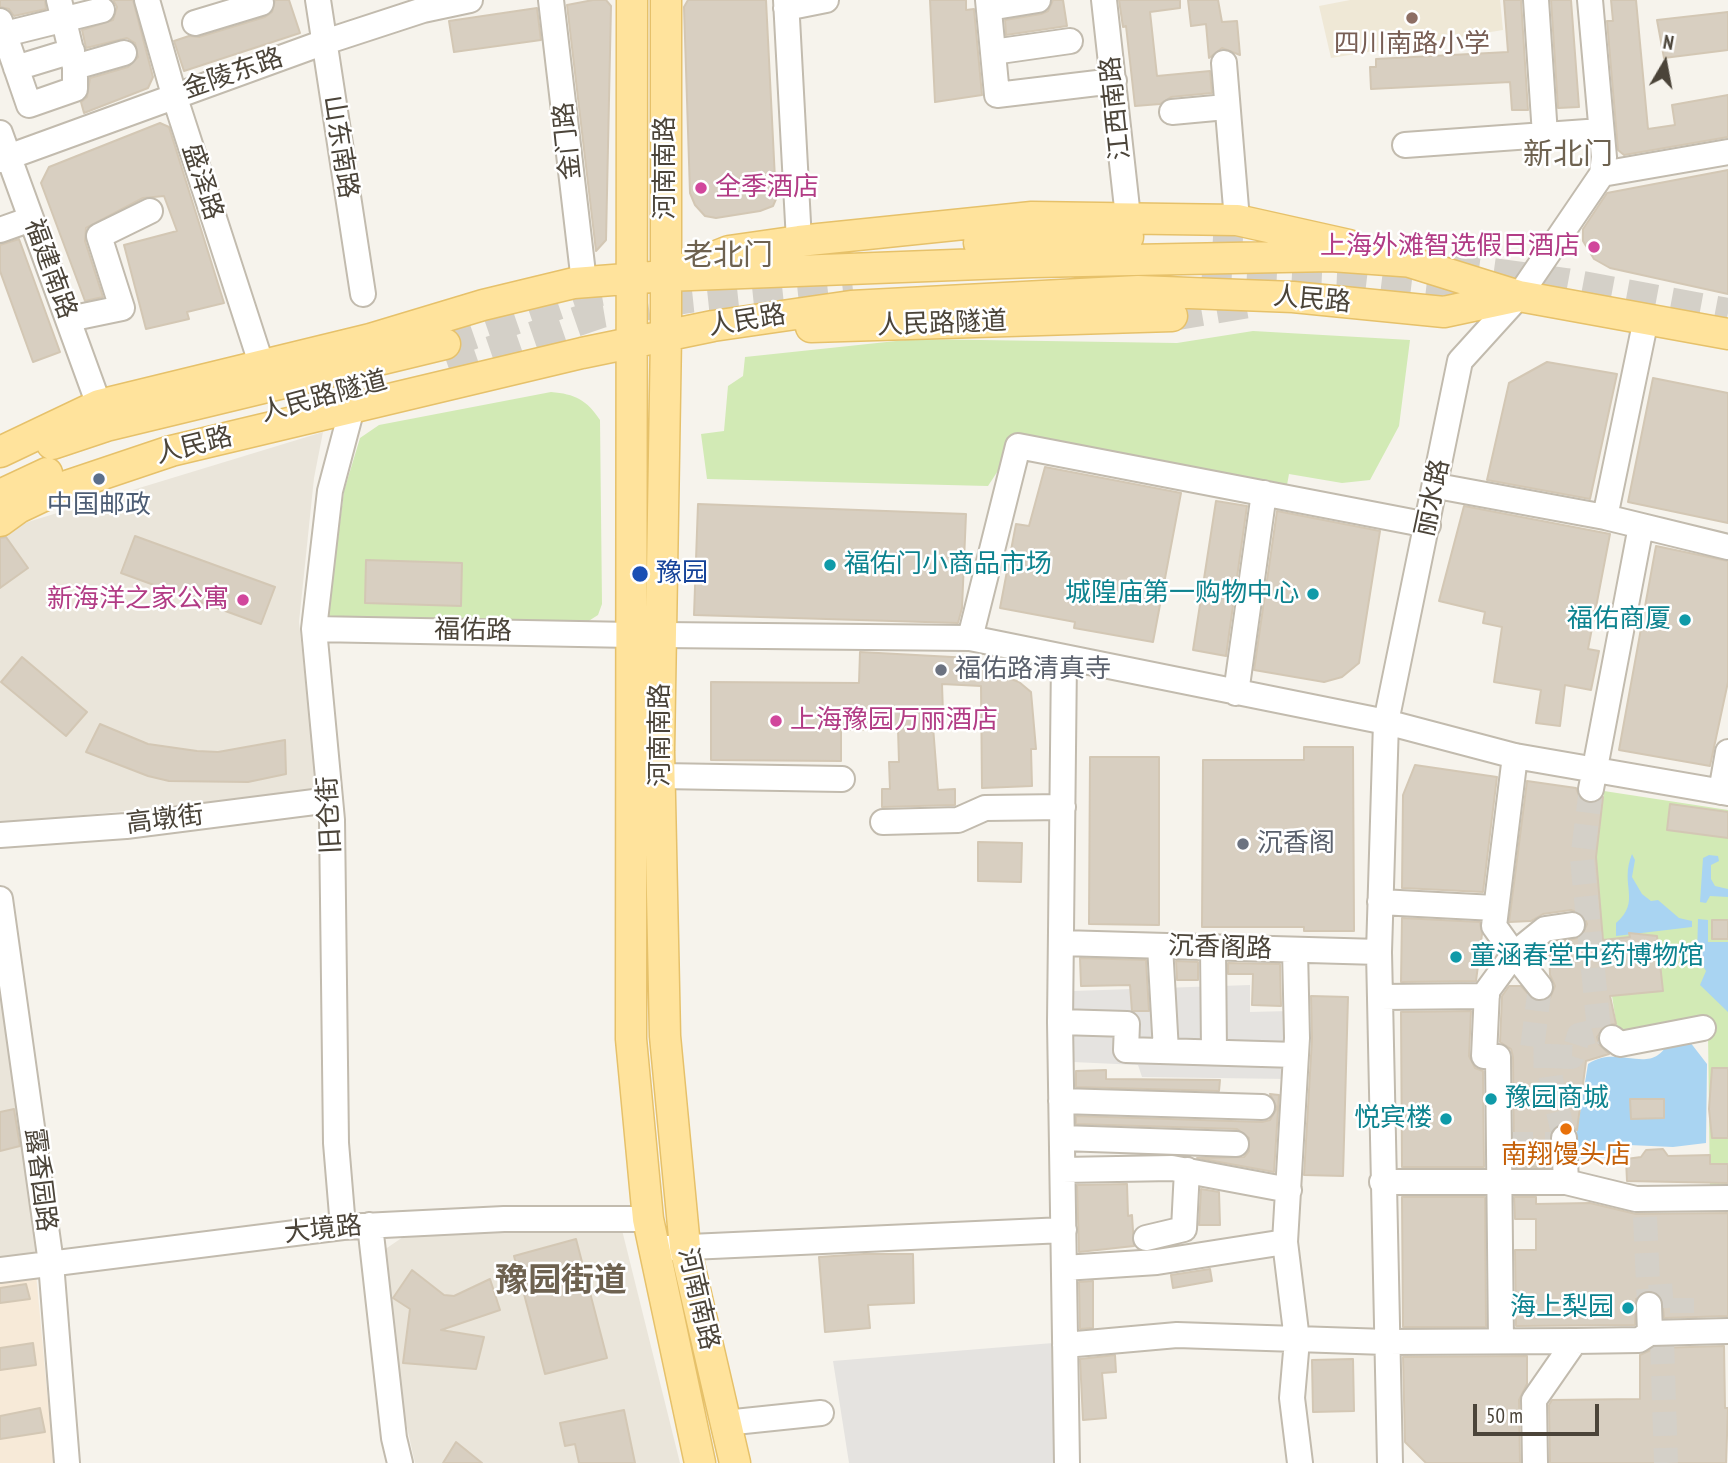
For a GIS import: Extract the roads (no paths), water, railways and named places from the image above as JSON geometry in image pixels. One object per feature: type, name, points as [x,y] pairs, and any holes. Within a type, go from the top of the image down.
[{"type":"main road","name":"河南南路","points":[[632,0],[631,1039],[648,1219],[700,1463]]},
{"type":"main road","name":"河南南路","points":[[666,0],[666,335],[660,776],[665,1035],[685,1247],[735,1463]]},
{"type":"main road","name":"人民路","points":[[665,276],[729,251],[799,241],[1032,217],[1237,220],[1415,262],[1519,296],[1728,334]]},
{"type":"main road","points":[[665,276],[866,249],[1114,237],[1213,237]]},
{"type":"main road","name":"人民路","points":[[0,452],[99,405],[261,363],[370,339],[483,305],[584,282],[665,276],[1033,262],[1331,256],[1415,262]]},
{"type":"main road","name":"人民路","points":[[0,522],[18,508],[58,489],[170,451],[713,326],[851,306],[1138,292],[1293,297],[1444,312],[1519,296]]},
{"type":"main road","name":"人民路隧道","points":[[713,326],[833,328],[1172,316]]},
{"type":"main road","name":"人民路隧道","points":[[0,458],[106,426],[447,355],[111,451],[50,472],[0,495]]},
{"type":"street","name":"盛泽路","points":[[147,0],[173,95],[261,363]]},
{"type":"street","points":[[195,23],[261,3],[260,0]]},
{"type":"street","name":"山东南路","points":[[318,0],[322,43],[363,294]]},
{"type":"street","name":"金陵东路","points":[[3,150],[173,95],[423,5],[470,0]]},
{"type":"street","name":"金门路","points":[[551,0],[584,282]]},
{"type":"street","points":[[799,241],[786,4],[825,0]]},
{"type":"street","points":[[1038,0],[988,4],[997,95],[1114,81]]},
{"type":"street","name":"江西南路","points":[[1104,0],[1128,217]]},
{"type":"street","points":[[1536,0],[1545,135]]},
{"type":"street","points":[[1590,0],[1604,157],[1602,174],[1728,152]]},
{"type":"street","points":[[62,10],[74,59],[75,89],[29,105],[3,27],[62,10],[102,10]]},
{"type":"street","points":[[992,52],[1070,41]]},
{"type":"street","points":[[16,68],[124,53]]},
{"type":"street","points":[[1224,63],[1237,220]]},
{"type":"street","points":[[1172,112],[1226,107]]},
{"type":"street","points":[[1405,145],[1601,131]]},
{"type":"street","name":"福建南路","points":[[3,150],[32,219],[99,405]]},
{"type":"street","name":"丽水路","points":[[1390,1463],[1385,1342],[1379,952],[1386,722],[1437,486],[1460,361],[1519,296],[1602,174]]},
{"type":"street","points":[[69,319],[122,308],[99,236],[150,211]]},
{"type":"street","points":[[0,230],[32,219]]},
{"type":"street","points":[[1605,517],[1646,319]]},
{"type":"street","name":"旧仓街","points":[[343,1227],[336,1143],[330,800],[314,629],[330,491],[352,408]]},
{"type":"street","points":[[970,638],[1018,446],[1428,525]]},
{"type":"street","points":[[1437,486],[1605,517],[1728,547]]},
{"type":"street","points":[[1236,693],[1264,494]]},
{"type":"street","points":[[1592,780],[1640,526]]},
{"type":"street","name":"福佑路","points":[[314,629],[632,635]]},
{"type":"street","points":[[662,635],[970,638],[1386,722],[1515,756],[1592,780],[1724,793],[1728,752]]},
{"type":"street","points":[[1064,659],[1060,1022],[1068,1463]]},
{"type":"street","points":[[1515,756],[1494,926],[1540,987]]},
{"type":"street","points":[[660,776],[842,779]]},
{"type":"street","name":"高墩街","points":[[0,835],[126,826],[330,800]]},
{"type":"street","points":[[883,822],[958,820],[985,808],[1063,807]]},
{"type":"street","name":"露香园路","points":[[0,899],[51,1263],[67,1463]]},
{"type":"street","points":[[1380,902],[1495,908]]},
{"type":"street","points":[[1501,1341],[1498,1181],[1504,1144],[1497,1056],[1487,991],[1514,954],[1545,929],[1572,925]]},
{"type":"street","name":"沉香阁路","points":[[1061,943],[1379,952]]},
{"type":"street","points":[[1160,946],[1166,1051]]},
{"type":"street","points":[[1213,948],[1214,1052]]},
{"type":"street","points":[[1295,950],[1296,1055],[1285,1242],[1297,1340],[1292,1398],[1300,1463]]},
{"type":"street","points":[[1380,997],[1487,996]]},
{"type":"street","points":[[1060,1022],[1127,1024],[1126,1050],[1296,1055]]},
{"type":"street","points":[[1612,1038],[1620,1044],[1703,1028]]},
{"type":"street","points":[[1061,1101],[1262,1107]]},
{"type":"street","points":[[1062,1138],[1236,1144]]},
{"type":"street","points":[[1564,1143],[1566,1182]]},
{"type":"street","points":[[1063,1171],[1172,1168],[1289,1190]]},
{"type":"street","points":[[1146,1238],[1184,1229],[1187,1170]]},
{"type":"street","points":[[1382,1182],[1566,1182],[1645,1208],[1728,1198]]},
{"type":"street","name":"大境路","points":[[0,1270],[343,1227],[504,1219],[648,1219]]},
{"type":"street","points":[[370,1225],[394,1438],[400,1463]]},
{"type":"street","points":[[653,1249],[1063,1230]]},
{"type":"street","points":[[1064,1268],[1157,1262],[1285,1242]]},
{"type":"street","points":[[1649,1306],[1668,1330]]},
{"type":"street","points":[[1065,1345],[1177,1335],[1385,1342],[1574,1341],[1639,1340],[1668,1330],[1728,1331]]},
{"type":"street","points":[[1535,1463],[1534,1400],[1574,1341]]},
{"type":"street","points":[[724,1423],[821,1413]]},
{"type":"water","points":[[1632,854],[1635,860],[1632,877],[1642,894],[1651,901],[1658,900],[1679,918],[1692,921],[1692,927],[1616,936],[1616,923],[1628,907],[1628,875]]},
{"type":"water","points":[[1709,855],[1718,856],[1719,861],[1711,865],[1711,879],[1715,886],[1728,889],[1728,897],[1710,896],[1706,903],[1700,902],[1703,858]]},
{"type":"water","points":[[1698,919],[1708,920],[1708,942],[1728,942],[1728,1012],[1700,985],[1706,971],[1697,956]]},
{"type":"water","points":[[1669,1040],[1690,1042],[1707,1064],[1706,1143],[1673,1147],[1629,1145],[1625,1147],[1626,1158],[1578,1158],[1576,1137],[1588,1064],[1611,1057],[1654,1057]]},
{"type":"tunnel","points":[[1213,237],[1295,242]]},
{"type":"tunnel","points":[[1449,267],[1566,283],[1728,313]]},
{"type":"tunnel","points":[[1202,271],[1354,278],[1480,293]]},
{"type":"tunnel","points":[[448,366],[601,313],[689,298],[852,281]]},
{"type":"tunnel","points":[[445,344],[595,292],[618,288]]},
{"type":"tunnel","points":[[1172,316],[1255,302]]},
{"type":"tunnel","points":[[1591,789],[1582,859],[1599,1030]]},
{"type":"tunnel","points":[[1540,987],[1531,1056],[1549,1056],[1564,1138]]},
{"type":"tunnel","points":[[1549,1056],[1572,1057],[1579,1035],[1599,1030],[1611,1038]]},
{"type":"tunnel","points":[[1509,1144],[1553,1144]]},
{"type":"tunnel","points":[[1645,1217],[1649,1305]]},
{"type":"tunnel","points":[[1649,1297],[1682,1295],[1682,1313]]},
{"type":"tunnel","points":[[1662,1340],[1666,1463]]},
{"type":"place","name":"四川南路小学","points":[[1412,18]]},
{"type":"place","name":"全季酒店","points":[[701,188]]},
{"type":"place","name":"上海外滩智选假日酒店","points":[[1594,247]]},
{"type":"place","name":"中国邮政","points":[[99,479]]},
{"type":"place","name":"福佑门小商品市场","points":[[830,565]]},
{"type":"place","name":"豫园","points":[[640,574]]},
{"type":"place","name":"城隍庙第一购物中心","points":[[1313,594]]},
{"type":"place","name":"新海洋之家公寓","points":[[243,600]]},
{"type":"place","name":"福佑商厦","points":[[1685,620]]},
{"type":"place","name":"福佑路清真寺","points":[[941,670]]},
{"type":"place","name":"上海豫园万丽酒店","points":[[776,721]]},
{"type":"place","name":"沉香阁","points":[[1243,844]]},
{"type":"place","name":"童涵春堂中药博物馆","points":[[1456,957]]},
{"type":"place","name":"豫园商城","points":[[1491,1099]]},
{"type":"place","name":"悦宾楼","points":[[1446,1119]]},
{"type":"place","name":"南翔馒头店","points":[[1566,1129]]},
{"type":"place","name":"海上梨园","points":[[1628,1308]]},
{"type":"district","name":"新北门","points":[[1568,155]]},
{"type":"district","name":"老北门","points":[[728,256]]},
{"type":"district","name":"豫园街道","points":[[561,1282]]}]
